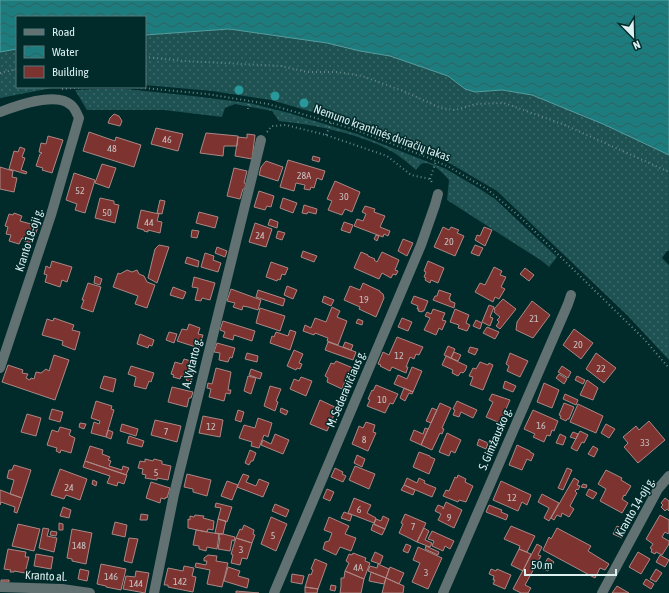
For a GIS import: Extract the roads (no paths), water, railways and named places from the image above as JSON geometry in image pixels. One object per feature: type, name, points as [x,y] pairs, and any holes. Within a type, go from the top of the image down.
[{"type":"street","name":"Kranto 18-oji g.","points":[[0,112],[29,103],[54,99],[70,104],[79,118],[51,215],[0,368]]},
{"type":"street","name":"A. Vytarto g.","points":[[154,593],[174,494],[261,140]]},
{"type":"street","name":"M. Sederavičiaus g.","points":[[274,593],[421,245],[436,205],[438,194]]},
{"type":"street","name":"S. Gimžausko g.","points":[[443,593],[571,295]]},
{"type":"street","name":"Kranto 14-oji g.","points":[[602,593],[658,489],[669,476]]},
{"type":"street","name":"Kranto al.","points":[[0,587],[90,593]]},
{"type":"water","points":[[0,0],[669,0],[669,155],[603,124],[532,95],[502,90],[475,92],[465,89],[448,76],[390,56],[327,43],[229,29],[146,35],[146,16],[16,16],[16,49],[0,52]]}]
